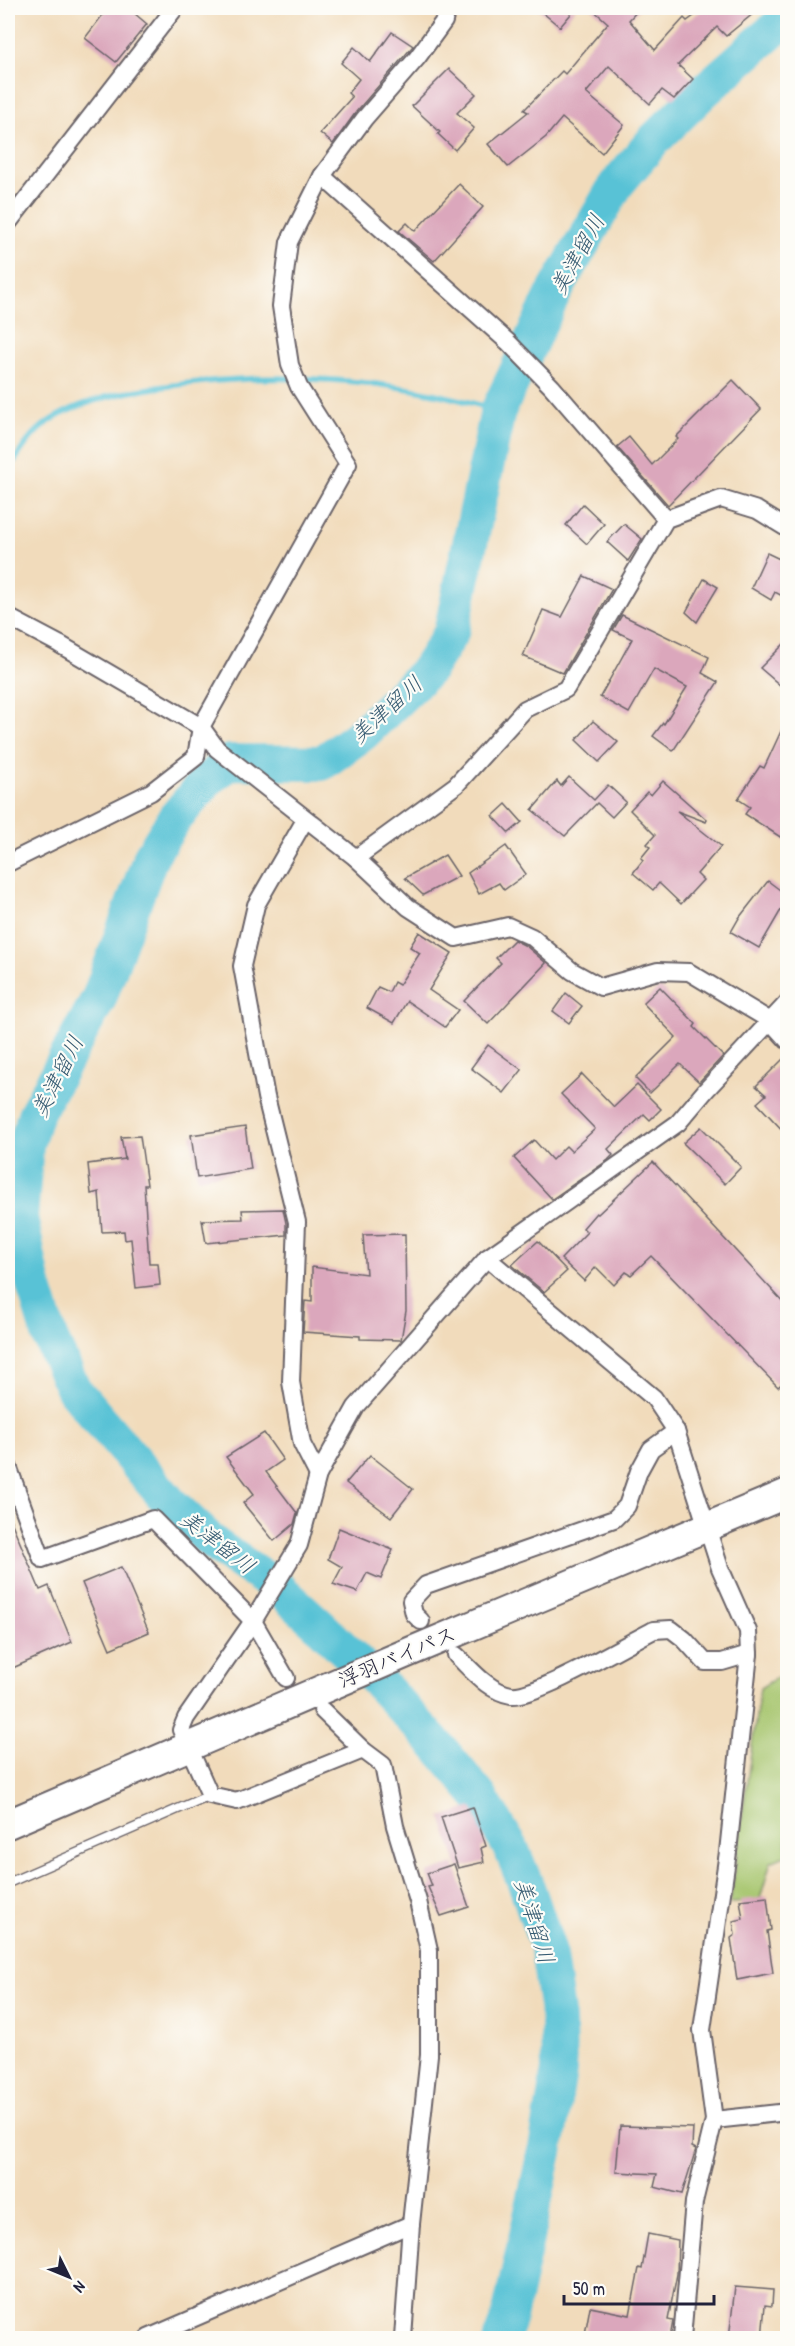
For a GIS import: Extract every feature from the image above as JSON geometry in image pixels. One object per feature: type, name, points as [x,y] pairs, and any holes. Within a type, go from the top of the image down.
[{"type":"highway","name":"浮羽バイパス","points":[[8,1824],[788,1493]]},
{"type":"street","points":[[8,223],[174,8]]},
{"type":"street","points":[[8,863],[151,792],[196,757],[201,727],[348,464],[295,379],[281,306],[289,242],[322,176],[364,119],[417,58],[444,21],[447,8]]},
{"type":"street","points":[[322,176],[507,342],[552,387],[666,519]]},
{"type":"street","points":[[356,858],[456,785],[525,709],[566,689],[666,519],[721,499],[757,510],[788,529]]},
{"type":"street","points":[[8,617],[201,727],[217,749],[356,858],[408,907],[456,938],[508,926],[532,937],[572,971],[601,987],[658,971],[689,972],[769,1020],[788,1041]]},
{"type":"street","points":[[305,820],[256,905],[242,966],[266,1097],[297,1222],[291,1382],[302,1444],[318,1475]]},
{"type":"street","points":[[363,1750],[237,1801],[210,1795],[182,1730],[186,1718],[253,1621],[300,1545],[318,1475],[356,1407],[487,1258],[678,1123],[769,1020],[788,1002]]},
{"type":"street","points":[[487,1258],[654,1398],[676,1431],[720,1568],[748,1631],[749,1654],[728,1852],[702,2030],[714,2120],[694,2202],[682,2338]]},
{"type":"street","points":[[421,1621],[414,1614],[411,1601],[426,1585],[614,1520],[627,1506],[639,1471],[651,1449],[676,1431]]},
{"type":"street","points":[[8,1466],[42,1559],[153,1519],[253,1621],[286,1678]]},
{"type":"street","points":[[456,1655],[490,1688],[513,1695],[538,1690],[654,1630],[671,1629],[684,1639],[705,1662],[722,1662],[749,1654]]},
{"type":"street","points":[[322,1710],[363,1750],[383,1765],[395,1826],[418,1901],[429,1950],[429,2055],[411,2224],[403,2338]]},
{"type":"street","points":[[714,2120],[788,2112]]},
{"type":"street","points":[[148,2338],[411,2224]]},
{"type":"lane","points":[[8,1883],[210,1795]]},
{"type":"green space","points":[[787,1671],[787,1855],[771,1862],[759,1902],[730,1903],[760,1688]]},
{"type":"building","points":[[108,8],[128,8],[147,24],[116,62],[85,38]]},
{"type":"building","points":[[537,8],[576,8],[560,27]]},
{"type":"building","points":[[591,8],[640,8],[629,20],[655,50],[684,18],[687,21],[705,8],[760,8],[726,36],[717,27],[678,65],[693,79],[674,99],[662,90],[650,104],[609,66],[586,93],[624,125],[602,153],[562,118],[546,137],[508,167],[488,144],[528,112],[524,110],[562,71],[565,74],[608,23]]},
{"type":"building","points":[[392,32],[413,46],[356,112],[333,144],[320,133],[352,97],[348,93],[359,79],[341,63],[354,47],[370,62]]},
{"type":"building","points":[[449,69],[476,94],[457,113],[474,128],[455,150],[438,134],[440,132],[412,106]]},
{"type":"building","points":[[459,184],[483,207],[434,261],[399,231],[407,223],[415,231]]},
{"type":"building","points":[[733,380],[761,409],[668,505],[617,447],[629,437],[652,465],[678,439],[676,437]]},
{"type":"building","points":[[583,504],[604,524],[587,544],[566,525]]},
{"type":"building","points":[[624,524],[642,539],[628,561],[607,542]]},
{"type":"building","points":[[767,553],[788,563],[788,599],[775,592],[771,600],[751,588]]},
{"type":"building","points":[[584,576],[612,589],[563,673],[523,656],[543,610],[562,617]]},
{"type":"building","points":[[704,579],[718,587],[697,622],[686,612]]},
{"type":"building","points":[[622,615],[709,657],[702,673],[718,682],[673,751],[653,736],[664,724],[687,687],[654,669],[629,713],[600,697],[632,639],[613,630]]},
{"type":"building","points":[[788,640],[788,692],[760,668]]},
{"type":"building","points":[[788,716],[788,842],[745,814],[750,807],[738,799],[760,766],[764,768]]},
{"type":"building","points":[[593,721],[618,742],[599,762],[576,740]]},
{"type":"building","points":[[569,777],[594,800],[608,785],[626,802],[612,817],[597,803],[565,836],[532,810],[557,781],[561,786]]},
{"type":"building","points":[[663,781],[707,820],[706,822],[677,811],[721,846],[697,874],[703,880],[681,904],[659,883],[653,890],[633,873],[650,847],[647,844],[655,835],[630,810],[647,792],[651,795]]},
{"type":"building","points":[[506,804],[522,822],[509,833],[493,816]]},
{"type":"building","points":[[506,846],[526,874],[504,890],[499,883],[479,894],[468,873]]},
{"type":"building","points":[[445,855],[459,876],[423,895],[405,878]]},
{"type":"building","points":[[768,881],[788,898],[759,948],[731,932]]},
{"type":"building","points":[[419,932],[452,953],[429,990],[458,1010],[445,1027],[407,1001],[394,1023],[367,1008],[378,987],[389,992],[394,982],[399,985],[420,953],[410,947]]},
{"type":"building","points":[[514,940],[526,946],[546,963],[488,1024],[464,1001],[501,963],[496,958]]},
{"type":"building","points":[[660,987],[696,1024],[694,1027],[723,1056],[699,1082],[680,1064],[650,1093],[635,1078],[676,1037],[643,1003]]},
{"type":"building","points":[[566,993],[582,1006],[569,1023],[553,1011]]},
{"type":"building","points":[[488,1045],[522,1070],[504,1093],[471,1068]]},
{"type":"building","points":[[788,1054],[788,1136],[757,1103],[766,1095],[756,1086]]},
{"type":"building","points":[[582,1074],[614,1107],[637,1085],[661,1109],[650,1120],[644,1114],[608,1149],[613,1155],[608,1160],[552,1199],[514,1158],[534,1140],[552,1160],[566,1146],[571,1151],[595,1129],[561,1094]]},
{"type":"building","points":[[245,1127],[251,1169],[197,1178],[191,1135]]},
{"type":"building","points":[[701,1127],[741,1167],[725,1184],[683,1143]]},
{"type":"building","points":[[140,1136],[147,1185],[144,1185],[149,1263],[158,1263],[160,1285],[136,1288],[131,1239],[125,1240],[124,1231],[102,1232],[99,1192],[91,1194],[88,1164],[125,1159],[121,1137]]},
{"type":"building","points":[[653,1162],[788,1307],[788,1378],[778,1387],[651,1256],[631,1275],[626,1272],[614,1285],[596,1267],[584,1281],[561,1259],[587,1232],[583,1228],[596,1213],[598,1214]]},
{"type":"building","points":[[283,1209],[286,1235],[206,1243],[202,1220],[243,1219],[242,1210]]},
{"type":"building","points":[[405,1234],[406,1311],[401,1340],[360,1339],[360,1336],[303,1332],[305,1301],[312,1302],[312,1267],[366,1274],[363,1235]]},
{"type":"building","points":[[538,1241],[567,1271],[544,1292],[512,1265]]},
{"type":"building","points":[[264,1433],[283,1460],[266,1472],[297,1513],[294,1524],[274,1541],[243,1503],[254,1494],[226,1457]]},
{"type":"building","points":[[370,1455],[413,1489],[391,1517],[346,1483]]},
{"type":"building","points":[[8,1514],[40,1590],[49,1586],[72,1642],[8,1670]]},
{"type":"building","points":[[339,1528],[393,1550],[381,1579],[367,1573],[357,1592],[333,1584],[342,1567],[328,1559]]},
{"type":"building","points":[[121,1567],[149,1632],[110,1649],[82,1583]]},
{"type":"building","points":[[473,1807],[486,1846],[481,1848],[484,1862],[458,1868],[441,1817]]},
{"type":"building","points":[[454,1864],[469,1907],[441,1916],[428,1887],[432,1886],[427,1873]]},
{"type":"building","points":[[767,1897],[771,1930],[767,1931],[773,1973],[737,1980],[731,1938],[735,1935],[733,1921],[743,1919],[740,1900]]},
{"type":"building","points":[[620,2126],[693,2128],[692,2147],[696,2149],[682,2194],[654,2187],[657,2174],[616,2172]]},
{"type":"building","points":[[648,2234],[678,2240],[677,2274],[668,2320],[673,2321],[670,2338],[606,2338],[585,2334],[590,2307],[630,2315]]},
{"type":"building","points":[[735,2287],[773,2290],[772,2306],[765,2305],[762,2338],[729,2338]]},
{"type":"waterway","name":"美津留川","points":[[501,2338],[509,2317],[548,2138],[559,2071],[558,2020],[548,1949],[528,1890],[511,1848],[479,1796],[436,1744],[379,1683],[318,1624],[276,1586],[215,1545],[170,1503],[74,1390],[50,1338],[33,1282],[20,1217],[26,1145],[35,1115],[99,998],[151,856],[175,818],[208,779],[230,762],[322,763],[362,734],[427,671],[451,633],[498,411],[554,293],[616,185],[654,140],[704,91],[788,17]]},
{"type":"waterway","points":[[8,470],[34,434],[56,417],[81,405],[106,397],[160,387],[244,379],[330,380],[416,390],[498,411]]}]
